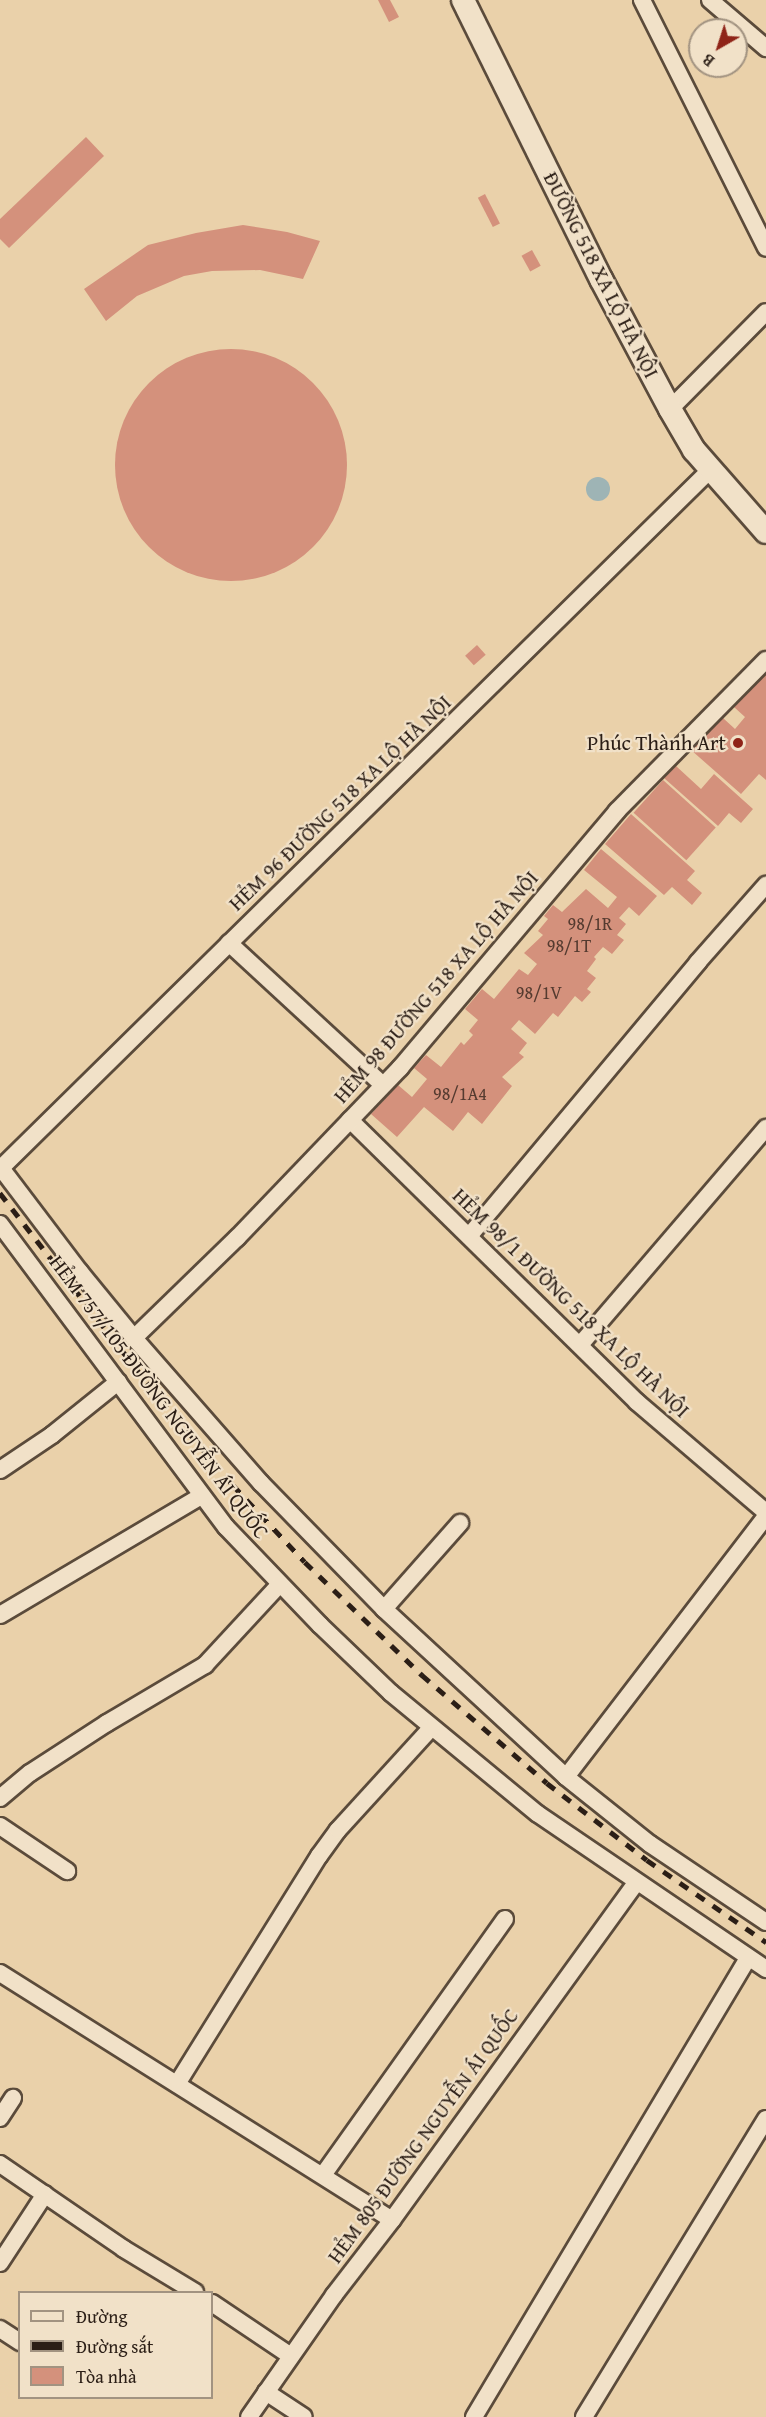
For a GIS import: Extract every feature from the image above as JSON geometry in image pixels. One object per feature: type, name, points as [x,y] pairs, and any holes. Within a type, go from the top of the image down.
[{"type":"street","name":"ĐƯỜNG 518 XA LỘ HÀ NỘI","points":[[463,0],[601,279],[670,409],[690,443],[711,469],[763,523]]},
{"type":"street","points":[[642,0],[766,248]]},
{"type":"street","points":[[710,0],[766,48]]},
{"type":"street","points":[[670,409],[766,312]]},
{"type":"street","name":"HẺM 96 ĐƯỜNG 518 XA LỘ HÀ NỘI","points":[[1,1168],[711,469]]},
{"type":"street","name":"HẺM 98 ĐƯỜNG 518 XA LỘ HÀ NỘI","points":[[134,1338],[237,1238],[383,1085],[433,1030],[617,811],[766,660]]},
{"type":"street","points":[[470,1235],[691,970],[766,885]]},
{"type":"street","points":[[229,943],[383,1085]]},
{"type":"street","name":"HẺM 98/1 ĐƯỜNG 518 XA LỘ HÀ NỘI","points":[[350,1120],[470,1235],[644,1408],[766,1514]]},
{"type":"street","points":[[580,1345],[766,1128]]},
{"type":"street","points":[[1,1168],[80,1272],[134,1338],[261,1483],[384,1609],[566,1777],[650,1844],[766,1922]]},
{"type":"street","name":"HẺM 757/105 ĐƯỜNG NGUYỄN ÁI QUỐC","points":[[0,1224],[201,1496],[279,1585],[390,1693],[538,1814],[636,1883],[766,1969]]},
{"type":"street","points":[[0,1470],[52,1435],[118,1382]]},
{"type":"street","points":[[0,1616],[201,1496]]},
{"type":"street","points":[[566,1777],[766,1514]]},
{"type":"street","points":[[384,1609],[460,1523]]},
{"type":"street","points":[[0,1798],[30,1773],[107,1723],[205,1665],[279,1585]]},
{"type":"street","points":[[177,2084],[319,1856],[338,1830],[431,1728]]},
{"type":"street","points":[[0,1826],[67,1871]]},
{"type":"street","name":"HẺM 805 ĐƯỜNG NGUYỄN ÁI QUỐC","points":[[249,2417],[636,1883]]},
{"type":"street","points":[[323,2175],[505,1919]]},
{"type":"street","points":[[474,2417],[748,1958]]},
{"type":"street","points":[[0,1973],[392,2220]]},
{"type":"street","points":[[0,2118],[13,2098]]},
{"type":"street","points":[[584,2417],[766,2120]]},
{"type":"street","points":[[0,2164],[186,2290]]},
{"type":"street","points":[[0,2263],[45,2194]]},
{"type":"street","points":[[213,2304],[291,2356]]},
{"type":"street","points":[[0,2329],[18,2341]]},
{"type":"street","points":[[266,2392],[304,2417]]},
{"type":"shaded area","points":[[598,477],[607,480],[610,489],[607,498],[598,501],[589,498],[586,489],[589,480]]},
{"type":"building","points":[[378,0],[390,0],[399,17],[389,22]]},
{"type":"building","points":[[86,137],[104,156],[9,248],[0,239],[0,219]]},
{"type":"building","points":[[485,194],[500,223],[493,227],[478,198]]},
{"type":"building","points":[[243,225],[287,232],[320,241],[303,279],[260,270],[212,271],[184,276],[137,296],[106,321],[84,289],[148,245],[196,233]]},
{"type":"building","points":[[532,250],[541,266],[530,272],[522,256]]},
{"type":"building","points":[[231,349],[265,354],[275,358],[295,369],[313,383],[327,401],[338,421],[342,431],[347,465],[342,499],[338,509],[327,529],[313,547],[295,561],[275,572],[265,576],[231,581],[197,576],[187,572],[167,561],[149,547],[135,529],[124,509],[120,499],[115,465],[120,431],[124,421],[135,401],[149,383],[167,369],[187,358],[197,354]]},
{"type":"building","points":[[477,645],[486,655],[474,665],[465,656]]},
{"type":"building","points":[[766,674],[766,780],[759,774],[741,794],[691,750],[723,718],[735,729],[745,717],[734,707]]},
{"type":"building","points":[[676,766],[701,789],[714,774],[753,809],[741,823],[729,813],[718,826],[664,778]]},
{"type":"building","points":[[663,780],[716,828],[686,860],[634,813]]},
{"type":"building","points":[[631,814],[695,871],[687,880],[702,893],[692,905],[672,887],[664,895],[605,844]]},
{"type":"building","points":[[601,849],[657,896],[639,916],[629,907],[619,918],[626,924],[617,935],[624,940],[612,954],[603,947],[594,957],[596,959],[587,971],[596,978],[587,989],[591,992],[582,1002],[575,996],[558,1017],[553,1013],[535,1034],[519,1020],[511,1029],[527,1043],[519,1053],[524,1057],[502,1077],[512,1086],[482,1124],[468,1112],[453,1131],[424,1107],[397,1137],[371,1114],[398,1085],[412,1097],[427,1079],[414,1068],[426,1055],[441,1067],[461,1042],[464,1045],[473,1035],[469,1031],[478,1020],[465,1009],[482,989],[494,999],[519,969],[528,975],[537,964],[524,953],[543,935],[538,931],[548,919],[544,916],[553,905],[562,912],[586,889],[608,908],[617,897],[584,870]]},
{"type":"railway","points":[[0,1193],[148,1384],[233,1485],[305,1562],[422,1675],[547,1783],[647,1860],[766,1942]]},
{"type":"place","name":"Phúc Thành Art","points":[[738,743]]}]
